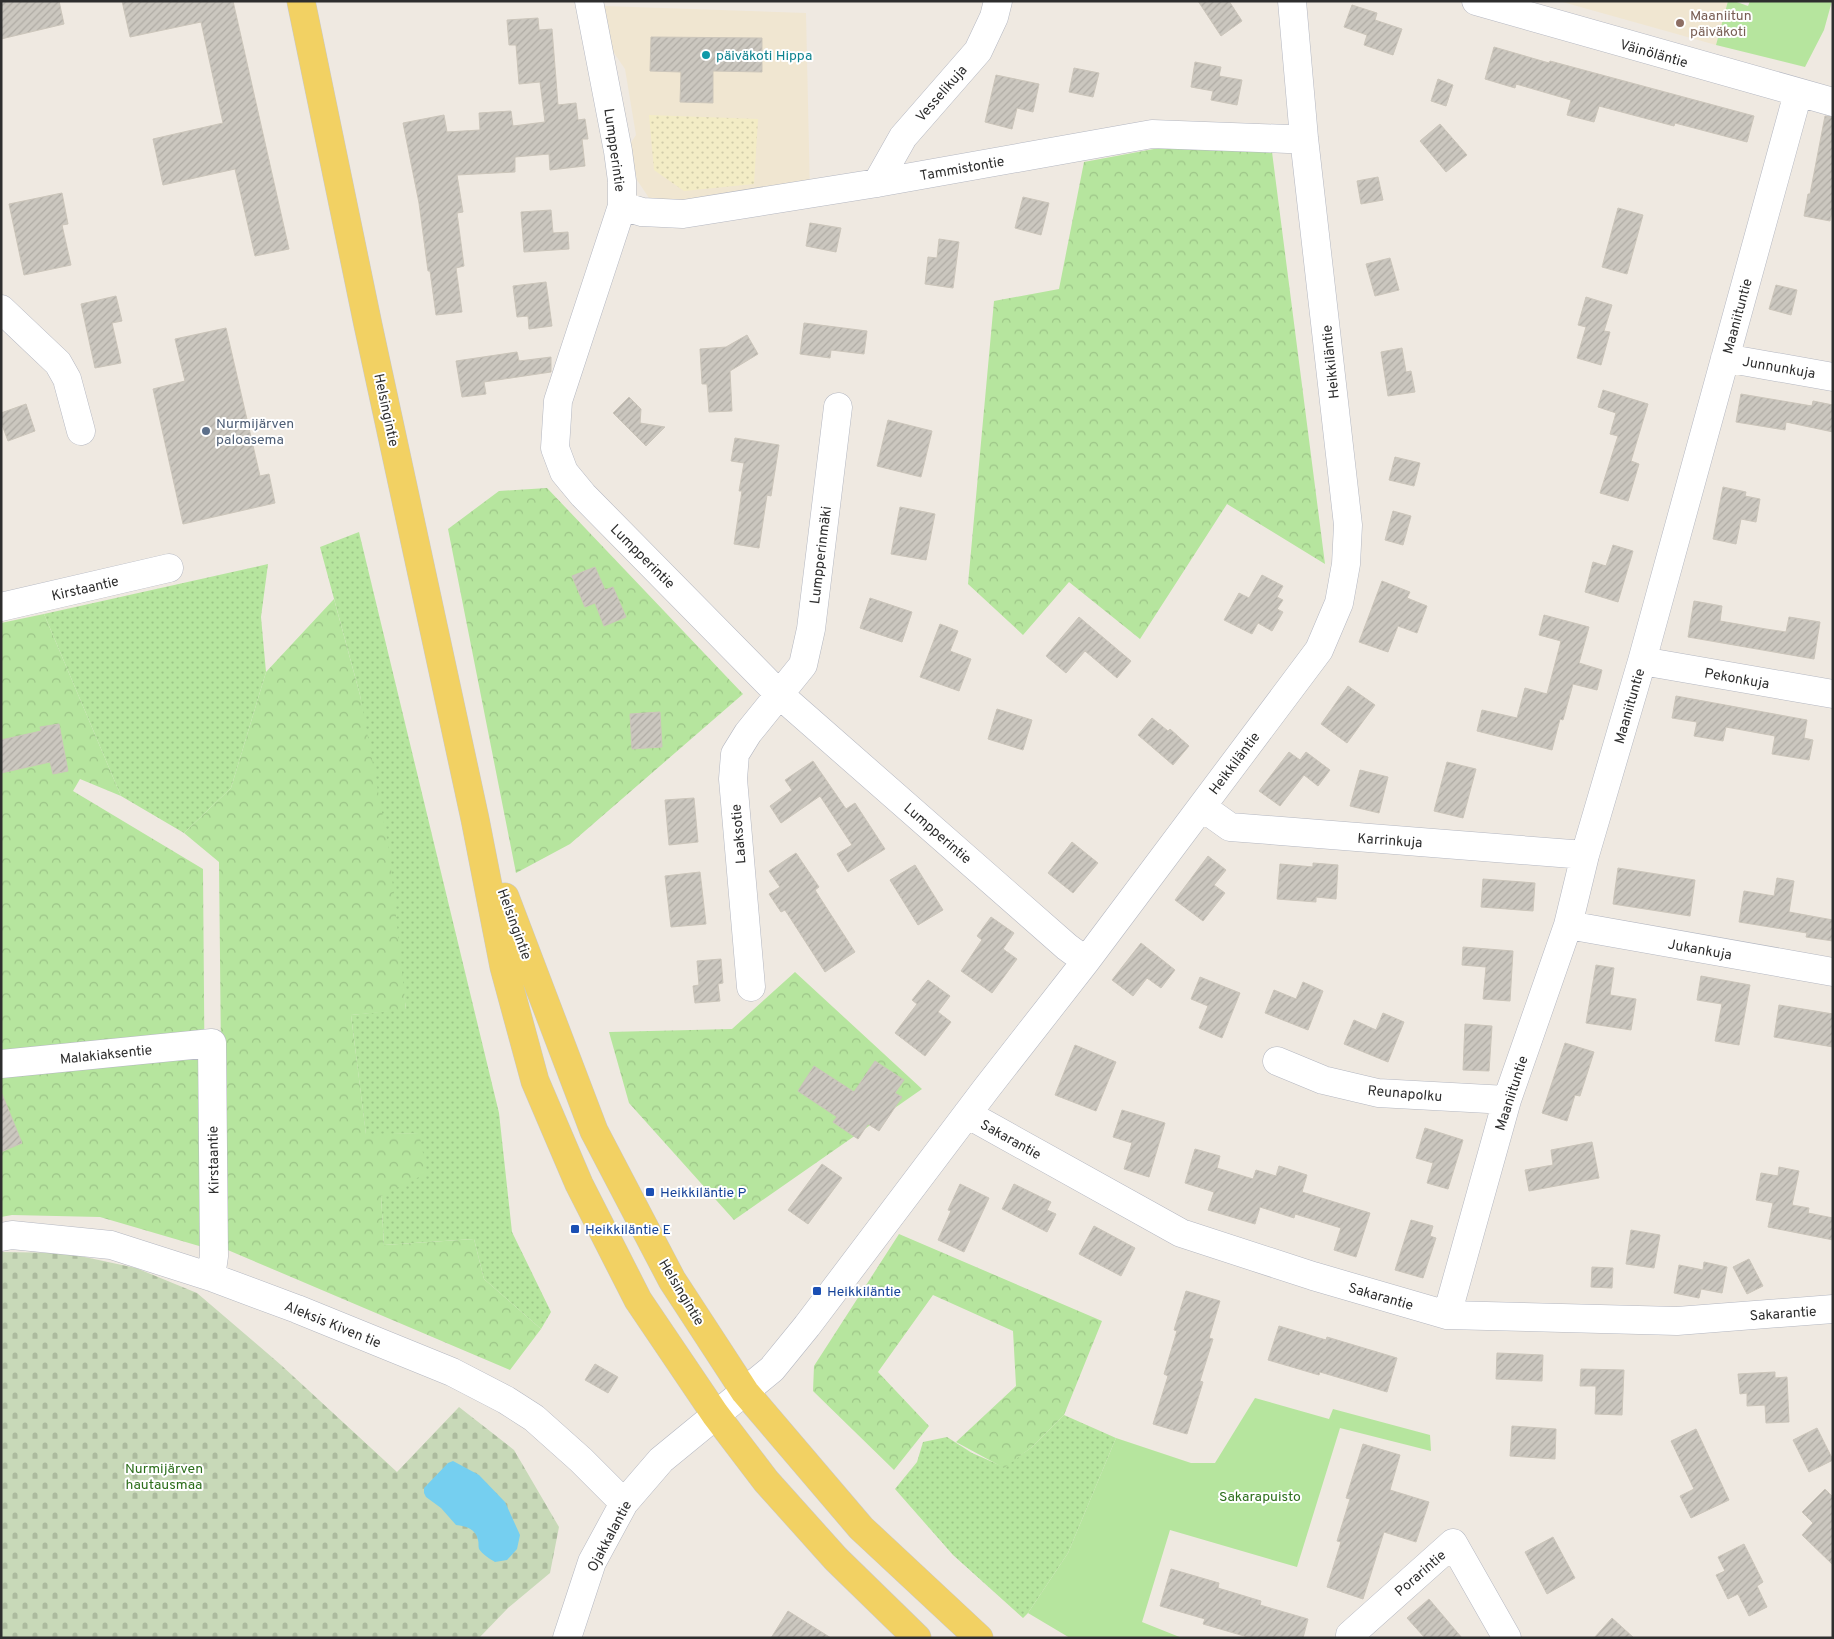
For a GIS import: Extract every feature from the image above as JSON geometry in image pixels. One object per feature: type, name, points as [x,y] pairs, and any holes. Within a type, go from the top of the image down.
[{"type":"main road","name":"Helsingintie","points":[[301,1],[368,325],[475,819],[504,967],[535,1081],[579,1184],[638,1300],[715,1414],[766,1480],[836,1559],[916,1638]]},
{"type":"main road","name":"Helsingintie","points":[[475,819],[594,1131],[672,1280],[745,1392],[861,1528],[979,1638]]},
{"type":"street","name":"Lumpperintie","points":[[589,1],[618,151],[622,181],[622,206],[558,401],[555,448],[564,472],[583,495],[780,695],[1086,962]]},
{"type":"street","name":"Vesselikuja","points":[[878,183],[903,137],[978,51],[994,17],[998,1]]},
{"type":"street","name":"Heikkiläntie","points":[[745,1392],[772,1369],[807,1326],[967,1114],[1086,962],[1319,650],[1339,603],[1346,564],[1348,524],[1304,138],[1292,1]]},
{"type":"street","name":"Väinöläntie","points":[[1476,1],[1833,102]]},
{"type":"street","name":"Maaniituntie","points":[[1447,1315],[1507,1100],[1568,925],[1585,854],[1642,661],[1798,93]]},
{"type":"street","name":"Tammistontie","points":[[622,206],[642,212],[683,214],[878,183],[1152,134],[1304,138]]},
{"type":"street","points":[[1,309],[58,363],[67,379],[80,431]]},
{"type":"street","name":"Junnunkuja","points":[[1725,358],[1833,377]]},
{"type":"street","name":"Lumpperinmäki","points":[[780,695],[803,664],[811,629],[838,407]]},
{"type":"street","name":"Kirstaantie","points":[[1,607],[169,568]]},
{"type":"street","name":"Pekonkuja","points":[[1642,661],[1833,694]]},
{"type":"street","name":"Laaksotie","points":[[751,987],[733,779],[735,754],[748,733],[780,695]]},
{"type":"street","name":"Karrinkuja","points":[[1202,807],[1230,827],[1585,854]]},
{"type":"street","name":"Jukankuja","points":[[1568,925],[1833,972]]},
{"type":"street","name":"Kirstaantie","points":[[211,1277],[214,1256],[212,1044]]},
{"type":"street","name":"Malakiaksentie","points":[[1,1064],[212,1044]]},
{"type":"street","name":"Reunapolku","points":[[1277,1061],[1323,1080],[1378,1093],[1507,1100]]},
{"type":"street","name":"Sakarantie","points":[[967,1114],[1181,1233],[1313,1276],[1447,1315],[1677,1321],[1833,1309]]},
{"type":"street","name":"Aleksis Kiven tie","points":[[1,1237],[12,1235],[111,1245],[211,1277],[297,1309],[452,1372],[506,1400],[534,1418],[581,1460],[624,1503]]},
{"type":"street","name":"Ojakkalantie","points":[[567,1638],[592,1562],[624,1503],[661,1460],[715,1414],[745,1392]]},
{"type":"street","name":"Porarintie","points":[[1350,1635],[1453,1543],[1507,1638]]},
{"type":"shaded area","name":"Maaniitun päiväkoti","points":[[1559,1],[1728,1],[1716,45]]},
{"type":"shaded area","points":[[604,6],[806,13],[810,194],[683,214],[649,198],[637,180],[630,144],[636,135],[625,69],[612,50]]},
{"type":"green space","points":[[1728,1],[1748,6],[1750,1],[1832,1],[1824,30],[1805,67],[1716,45]]},
{"type":"green space","points":[[1170,146],[1272,152],[1325,564],[1227,504],[1140,639],[1069,582],[1023,635],[968,584],[994,301],[1059,289],[1084,162]]},
{"type":"green space","points":[[547,488],[743,694],[570,844],[516,873],[448,529],[499,491]]},
{"type":"green space","points":[[359,532],[499,1113],[512,1232],[551,1312],[541,1329],[484,1279],[474,1239],[384,1245],[381,1196],[419,1133],[366,1135],[351,1015],[406,1009],[360,695],[320,547]]},
{"type":"green space","points":[[268,564],[261,617],[266,672],[231,788],[184,833],[121,796],[44,614]]},
{"type":"green space","points":[[334,599],[360,695],[389,850],[406,1010],[351,1015],[366,1134],[419,1133],[427,1173],[381,1196],[384,1245],[474,1239],[484,1279],[541,1329],[510,1370],[223,1248],[219,862],[184,833],[231,788],[266,672]]},
{"type":"green space","points":[[44,614],[121,796],[80,779],[73,791],[203,869],[206,1248],[100,1217],[12,1215],[1,1217],[1,623]]},
{"type":"green space","points":[[795,972],[922,1089],[734,1220],[629,1103],[609,1032],[732,1029]]},
{"type":"green space","points":[[899,1234],[1102,1321],[1064,1415],[1032,1447],[1004,1468],[956,1442],[1016,1386],[1013,1331],[933,1295],[878,1372],[929,1426],[894,1470],[813,1391],[814,1366]]},
{"type":"green space","name":"Nurmijärven hautausmaa","points":[[1,1252],[66,1253],[136,1268],[197,1293],[281,1365],[397,1472],[459,1407],[514,1450],[559,1527],[550,1573],[508,1608],[479,1638],[1,1638]]},
{"type":"green space","name":"Sakarapuisto","points":[[1255,1398],[1329,1419],[1333,1409],[1430,1435],[1431,1451],[1340,1428],[1297,1567],[1170,1530],[1142,1622],[1182,1638],[1070,1638],[1028,1613],[1068,1553],[1116,1438],[1191,1463],[1215,1463]]},
{"type":"green space","points":[[1064,1415],[1116,1438],[1068,1553],[1023,1618],[953,1555],[895,1489],[917,1462],[923,1442],[947,1437],[972,1453],[1004,1467],[1032,1447]]},
{"type":"sand","points":[[649,115],[758,119],[754,184],[684,191],[654,170]]},
{"type":"water","points":[[453,1461],[479,1475],[505,1502],[520,1535],[517,1549],[507,1560],[495,1562],[482,1553],[479,1549],[477,1536],[473,1531],[467,1527],[456,1525],[441,1508],[426,1497],[424,1488],[448,1463]]},
{"type":"building","points":[[1,1],[59,1],[64,24],[1,39]]},
{"type":"building","points":[[122,1],[233,1],[289,249],[255,256],[235,169],[163,185],[153,139],[223,123],[201,22],[130,37]]},
{"type":"building","points":[[1198,1],[1229,1],[1242,21],[1221,36]]},
{"type":"building","points":[[1352,5],[1377,13],[1375,20],[1402,29],[1393,55],[1364,45],[1367,35],[1344,27]]},
{"type":"building","points":[[538,18],[539,30],[552,29],[558,105],[576,103],[578,120],[585,119],[588,139],[582,139],[585,166],[550,170],[549,154],[515,157],[515,172],[457,175],[463,212],[457,213],[464,266],[456,268],[462,312],[436,315],[419,203],[403,123],[444,115],[447,132],[480,130],[479,113],[511,111],[513,126],[545,122],[540,82],[519,84],[516,45],[509,45],[507,20]]},
{"type":"building","name":"päiväkoti Hippa","points":[[651,37],[762,38],[762,72],[713,71],[713,103],[680,102],[681,72],[650,71]]},
{"type":"building","points":[[1494,47],[1754,116],[1747,142],[1675,123],[1674,126],[1599,106],[1594,122],[1567,115],[1571,100],[1516,84],[1515,88],[1485,79]]},
{"type":"building","points":[[1195,62],[1221,67],[1219,76],[1242,80],[1237,105],[1211,100],[1213,91],[1191,87]]},
{"type":"building","points":[[1074,68],[1099,73],[1093,97],[1069,92]]},
{"type":"building","points":[[996,75],[1039,84],[1033,112],[1017,108],[1012,129],[985,122]]},
{"type":"building","points":[[1438,79],[1453,85],[1446,106],[1431,101]]},
{"type":"building","points":[[1825,116],[1833,117],[1833,207],[1830,221],[1804,216]]},
{"type":"building","points":[[1440,124],[1467,155],[1446,172],[1420,141]]},
{"type":"building","points":[[1378,177],[1383,200],[1361,204],[1357,181]]},
{"type":"building","points":[[62,193],[68,224],[62,225],[71,265],[24,275],[9,204]]},
{"type":"building","points":[[1023,197],[1049,203],[1041,235],[1015,228]]},
{"type":"building","points":[[1618,208],[1643,215],[1627,274],[1602,267]]},
{"type":"building","points":[[551,210],[553,233],[568,232],[569,249],[524,252],[521,212]]},
{"type":"building","points":[[810,223],[841,228],[836,252],[806,246]]},
{"type":"building","points":[[939,239],[959,242],[953,288],[925,284],[928,257],[937,258]]},
{"type":"building","points":[[1390,258],[1399,290],[1375,296],[1366,264]]},
{"type":"building","points":[[546,282],[552,326],[529,329],[528,316],[517,317],[513,286]]},
{"type":"building","points":[[1776,285],[1797,290],[1791,315],[1769,309]]},
{"type":"building","points":[[116,296],[122,321],[112,323],[121,363],[95,368],[81,304]]},
{"type":"building","points":[[1586,297],[1612,305],[1604,331],[1610,332],[1601,365],[1577,358],[1586,327],[1578,325]]},
{"type":"building","points":[[804,323],[867,331],[864,354],[831,350],[830,358],[800,354]]},
{"type":"building","name":"Nurmijärven paloasema","points":[[226,328],[260,476],[269,474],[275,503],[183,524],[153,389],[185,381],[175,339]]},
{"type":"building","points":[[747,335],[758,354],[730,371],[732,411],[709,412],[707,384],[702,384],[700,349],[726,347]]},
{"type":"building","points":[[1402,348],[1406,372],[1411,371],[1415,392],[1388,396],[1381,352]]},
{"type":"building","points":[[517,352],[519,361],[551,357],[551,372],[484,382],[486,394],[462,397],[456,361]]},
{"type":"building","points":[[1603,390],[1648,404],[1631,461],[1639,464],[1628,501],[1600,493],[1618,436],[1610,434],[1616,413],[1598,407]]},
{"type":"building","points":[[1741,394],[1812,406],[1813,401],[1833,405],[1833,432],[1786,422],[1785,430],[1736,422]]},
{"type":"building","points":[[629,397],[641,409],[640,423],[665,427],[646,446],[613,413]]},
{"type":"building","points":[[26,404],[35,431],[8,441],[1,422],[1,413]]},
{"type":"building","points":[[888,420],[932,431],[921,477],[877,466]]},
{"type":"building","points":[[735,438],[779,445],[771,496],[767,495],[759,548],[734,544],[742,491],[739,491],[744,463],[731,461]]},
{"type":"building","points":[[1395,457],[1420,463],[1414,486],[1389,480]]},
{"type":"building","points":[[1723,487],[1746,492],[1745,496],[1760,499],[1756,522],[1741,519],[1736,544],[1713,539]]},
{"type":"building","points":[[900,507],[935,514],[926,560],[891,554]]},
{"type":"building","points":[[1393,511],[1411,516],[1403,545],[1385,540]]},
{"type":"building","points":[[1613,545],[1633,551],[1618,602],[1585,592],[1593,562],[1606,566]]},
{"type":"building","points":[[595,567],[605,590],[613,587],[626,617],[604,626],[595,603],[585,607],[572,576]]},
{"type":"building","points":[[1262,575],[1283,586],[1277,597],[1283,600],[1277,609],[1283,612],[1272,631],[1258,623],[1252,634],[1224,620],[1239,593],[1249,598]]},
{"type":"building","points":[[1382,581],[1410,592],[1407,598],[1427,606],[1417,633],[1398,626],[1388,652],[1359,642]]},
{"type":"building","points":[[870,598],[912,612],[902,642],[860,628]]},
{"type":"building","points":[[1694,601],[1722,606],[1720,621],[1766,629],[1786,632],[1789,617],[1820,622],[1814,659],[1688,637]]},
{"type":"building","points":[[1544,615],[1589,627],[1579,663],[1602,670],[1597,690],[1573,684],[1563,720],[1560,719],[1552,750],[1477,731],[1482,710],[1517,718],[1525,688],[1547,694],[1561,641],[1539,635]]},
{"type":"building","points":[[1079,617],[1131,661],[1117,678],[1085,651],[1066,673],[1046,656]]},
{"type":"building","points":[[940,624],[958,631],[950,651],[971,659],[959,691],[920,677]]},
{"type":"building","points":[[1348,686],[1375,705],[1347,743],[1321,724]]},
{"type":"building","points":[[1676,696],[1807,720],[1804,738],[1813,740],[1809,760],[1772,754],[1775,736],[1726,727],[1723,741],[1694,736],[1697,722],[1672,718]]},
{"type":"building","points":[[997,709],[1032,720],[1023,750],[988,739]]},
{"type":"building","points":[[660,712],[662,747],[632,749],[630,714]]},
{"type":"building","points":[[1152,718],[1168,731],[1170,729],[1189,746],[1173,765],[1138,735]]},
{"type":"building","points":[[59,724],[68,771],[53,774],[50,762],[1,773],[1,740],[41,731],[40,727]]},
{"type":"building","points":[[1289,752],[1300,760],[1306,752],[1330,770],[1318,786],[1304,775],[1280,806],[1259,791]]},
{"type":"building","points":[[813,761],[846,809],[855,803],[885,849],[848,872],[837,854],[852,845],[820,796],[781,823],[770,806],[792,790],[785,780]]},
{"type":"building","points":[[1447,762],[1476,769],[1463,818],[1434,811]]},
{"type":"building","points":[[1360,770],[1388,777],[1379,813],[1350,806]]},
{"type":"building","points":[[694,798],[698,842],[669,845],[665,800]]},
{"type":"building","points":[[1072,842],[1098,863],[1073,893],[1048,873]]},
{"type":"building","points":[[796,853],[819,887],[815,890],[855,952],[825,972],[785,910],[781,912],[769,894],[780,887],[769,871]]},
{"type":"building","points":[[1208,856],[1226,870],[1214,885],[1225,893],[1203,921],[1175,900]]},
{"type":"building","points":[[1313,863],[1338,865],[1336,899],[1316,897],[1316,902],[1277,899],[1280,864],[1313,867]]},
{"type":"building","points":[[915,865],[943,910],[918,925],[890,880]]},
{"type":"building","points":[[1618,868],[1695,880],[1690,916],[1613,904]]},
{"type":"building","points":[[700,872],[706,924],[671,927],[665,876]]},
{"type":"building","points":[[1777,878],[1794,881],[1789,912],[1833,920],[1833,941],[1806,937],[1807,933],[1739,922],[1744,891],[1774,896]]},
{"type":"building","points":[[1483,879],[1535,883],[1533,911],[1481,907]]},
{"type":"building","points":[[991,917],[1014,933],[1003,949],[1017,959],[992,993],[961,971],[982,940],[977,936]]},
{"type":"building","points":[[1141,943],[1175,970],[1161,988],[1147,978],[1133,996],[1112,980]]},
{"type":"building","points":[[1463,947],[1513,951],[1510,1001],[1483,999],[1486,967],[1462,965]]},
{"type":"building","points":[[721,959],[723,983],[718,984],[720,1001],[695,1003],[693,986],[699,985],[697,961]]},
{"type":"building","points":[[1596,965],[1614,968],[1610,995],[1636,999],[1631,1030],[1586,1023]]},
{"type":"building","points":[[1701,976],[1750,985],[1739,1045],[1715,1041],[1722,1004],[1697,1000]]},
{"type":"building","points":[[1200,977],[1240,993],[1222,1038],[1199,1028],[1208,1006],[1191,999]]},
{"type":"building","points":[[928,980],[950,996],[938,1012],[951,1022],[925,1056],[895,1033],[917,1004],[912,1000]]},
{"type":"building","points":[[1303,982],[1323,991],[1308,1030],[1265,1013],[1274,990],[1296,999]]},
{"type":"building","points":[[1779,1005],[1833,1014],[1833,1047],[1774,1037]]},
{"type":"building","points":[[1383,1013],[1404,1022],[1388,1062],[1344,1044],[1354,1020],[1376,1030]]},
{"type":"building","points":[[1465,1024],[1492,1026],[1489,1071],[1463,1070]]},
{"type":"building","points":[[1565,1043],[1594,1052],[1580,1096],[1575,1095],[1567,1121],[1542,1113]]},
{"type":"building","points":[[1075,1045],[1116,1062],[1096,1111],[1055,1095]]},
{"type":"building","points":[[875,1061],[904,1080],[895,1093],[902,1097],[879,1131],[868,1124],[858,1139],[833,1122],[837,1117],[798,1091],[814,1066],[854,1092]]},
{"type":"building","points":[[1,1095],[22,1143],[1,1152]]},
{"type":"building","points":[[1122,1110],[1165,1123],[1149,1177],[1124,1169],[1132,1143],[1113,1137]]},
{"type":"building","points":[[1425,1128],[1463,1140],[1448,1189],[1427,1183],[1433,1163],[1416,1158]]},
{"type":"building","points":[[1592,1142],[1599,1178],[1529,1191],[1525,1170],[1553,1165],[1551,1150]]},
{"type":"building","points":[[1195,1149],[1220,1156],[1217,1168],[1253,1179],[1256,1170],[1276,1176],[1279,1166],[1307,1175],[1302,1192],[1370,1213],[1356,1257],[1334,1250],[1341,1228],[1295,1214],[1294,1218],[1260,1207],[1255,1224],[1208,1210],[1214,1192],[1185,1183]]},
{"type":"building","points":[[822,1164],[842,1178],[808,1224],[788,1210]]},
{"type":"building","points":[[1779,1167],[1799,1171],[1792,1205],[1809,1208],[1808,1213],[1833,1218],[1833,1240],[1768,1227],[1773,1203],[1756,1200],[1761,1173],[1778,1176]]},
{"type":"building","points":[[960,1184],[989,1198],[964,1252],[938,1240],[951,1211],[948,1210]]},
{"type":"building","points":[[1014,1184],[1051,1202],[1047,1210],[1056,1214],[1047,1232],[1002,1209]]},
{"type":"building","points":[[1411,1220],[1433,1226],[1430,1236],[1436,1238],[1423,1278],[1395,1270]]},
{"type":"building","points":[[1094,1226],[1135,1248],[1121,1276],[1079,1254]]},
{"type":"building","points":[[1631,1230],[1660,1235],[1654,1268],[1626,1264]]},
{"type":"building","points":[[1749,1259],[1763,1286],[1747,1294],[1733,1267]]},
{"type":"building","points":[[1704,1262],[1727,1267],[1722,1293],[1701,1289],[1699,1298],[1674,1293],[1679,1265],[1703,1270]]},
{"type":"building","points":[[1592,1267],[1613,1268],[1612,1288],[1591,1287]]},
{"type":"building","points":[[1186,1291],[1220,1301],[1209,1338],[1213,1339],[1200,1381],[1203,1382],[1187,1434],[1153,1424],[1168,1376],[1164,1374],[1177,1331],[1174,1330]]},
{"type":"building","points":[[1279,1326],[1326,1340],[1327,1337],[1397,1358],[1387,1392],[1320,1372],[1319,1375],[1268,1360]]},
{"type":"building","points":[[1497,1353],[1543,1355],[1542,1381],[1496,1379]]},
{"type":"building","points":[[595,1364],[618,1377],[608,1393],[585,1380]]},
{"type":"building","points":[[1581,1369],[1624,1370],[1622,1415],[1595,1414],[1596,1386],[1580,1386]]},
{"type":"building","points":[[1775,1372],[1775,1378],[1787,1377],[1789,1422],[1766,1423],[1765,1405],[1747,1406],[1747,1393],[1740,1394],[1738,1374]]},
{"type":"building","points":[[1512,1426],[1556,1429],[1555,1459],[1510,1456]]},
{"type":"building","points":[[1817,1428],[1833,1460],[1809,1472],[1793,1440]]},
{"type":"building","points":[[1696,1429],[1729,1500],[1691,1518],[1680,1496],[1694,1489],[1671,1441]]},
{"type":"building","points":[[1363,1444],[1400,1455],[1390,1490],[1429,1502],[1416,1542],[1384,1532],[1363,1599],[1327,1587],[1341,1542],[1337,1541],[1350,1499],[1346,1498]]},
{"type":"building","points":[[1825,1489],[1833,1497],[1833,1565],[1802,1535],[1813,1523],[1802,1512]]},
{"type":"building","points":[[1553,1537],[1575,1578],[1547,1594],[1525,1552]]},
{"type":"building","points":[[1744,1544],[1763,1582],[1757,1586],[1767,1607],[1749,1616],[1738,1594],[1728,1599],[1716,1575],[1725,1571],[1718,1557]]},
{"type":"building","points":[[1171,1569],[1219,1583],[1218,1588],[1261,1601],[1260,1605],[1308,1619],[1303,1638],[1251,1638],[1203,1624],[1205,1619],[1160,1606]]},
{"type":"building","points":[[1429,1599],[1462,1638],[1425,1638],[1407,1618]]},
{"type":"building","points":[[788,1611],[831,1638],[771,1638]]},
{"type":"building","points":[[1612,1618],[1634,1638],[1594,1638]]},
{"type":"place","name":"Maaniitun päiväkoti","points":[[1680,23]]},
{"type":"place","name":"päiväkoti Hippa","points":[[706,55]]},
{"type":"place","name":"Nurmijärven paloasema","points":[[206,431]]},
{"type":"place","name":"Heikkiläntie P","points":[[650,1192]]},
{"type":"place","name":"Heikkiläntie E","points":[[575,1229]]},
{"type":"place","name":"Heikkiläntie","points":[[817,1291]]}]
